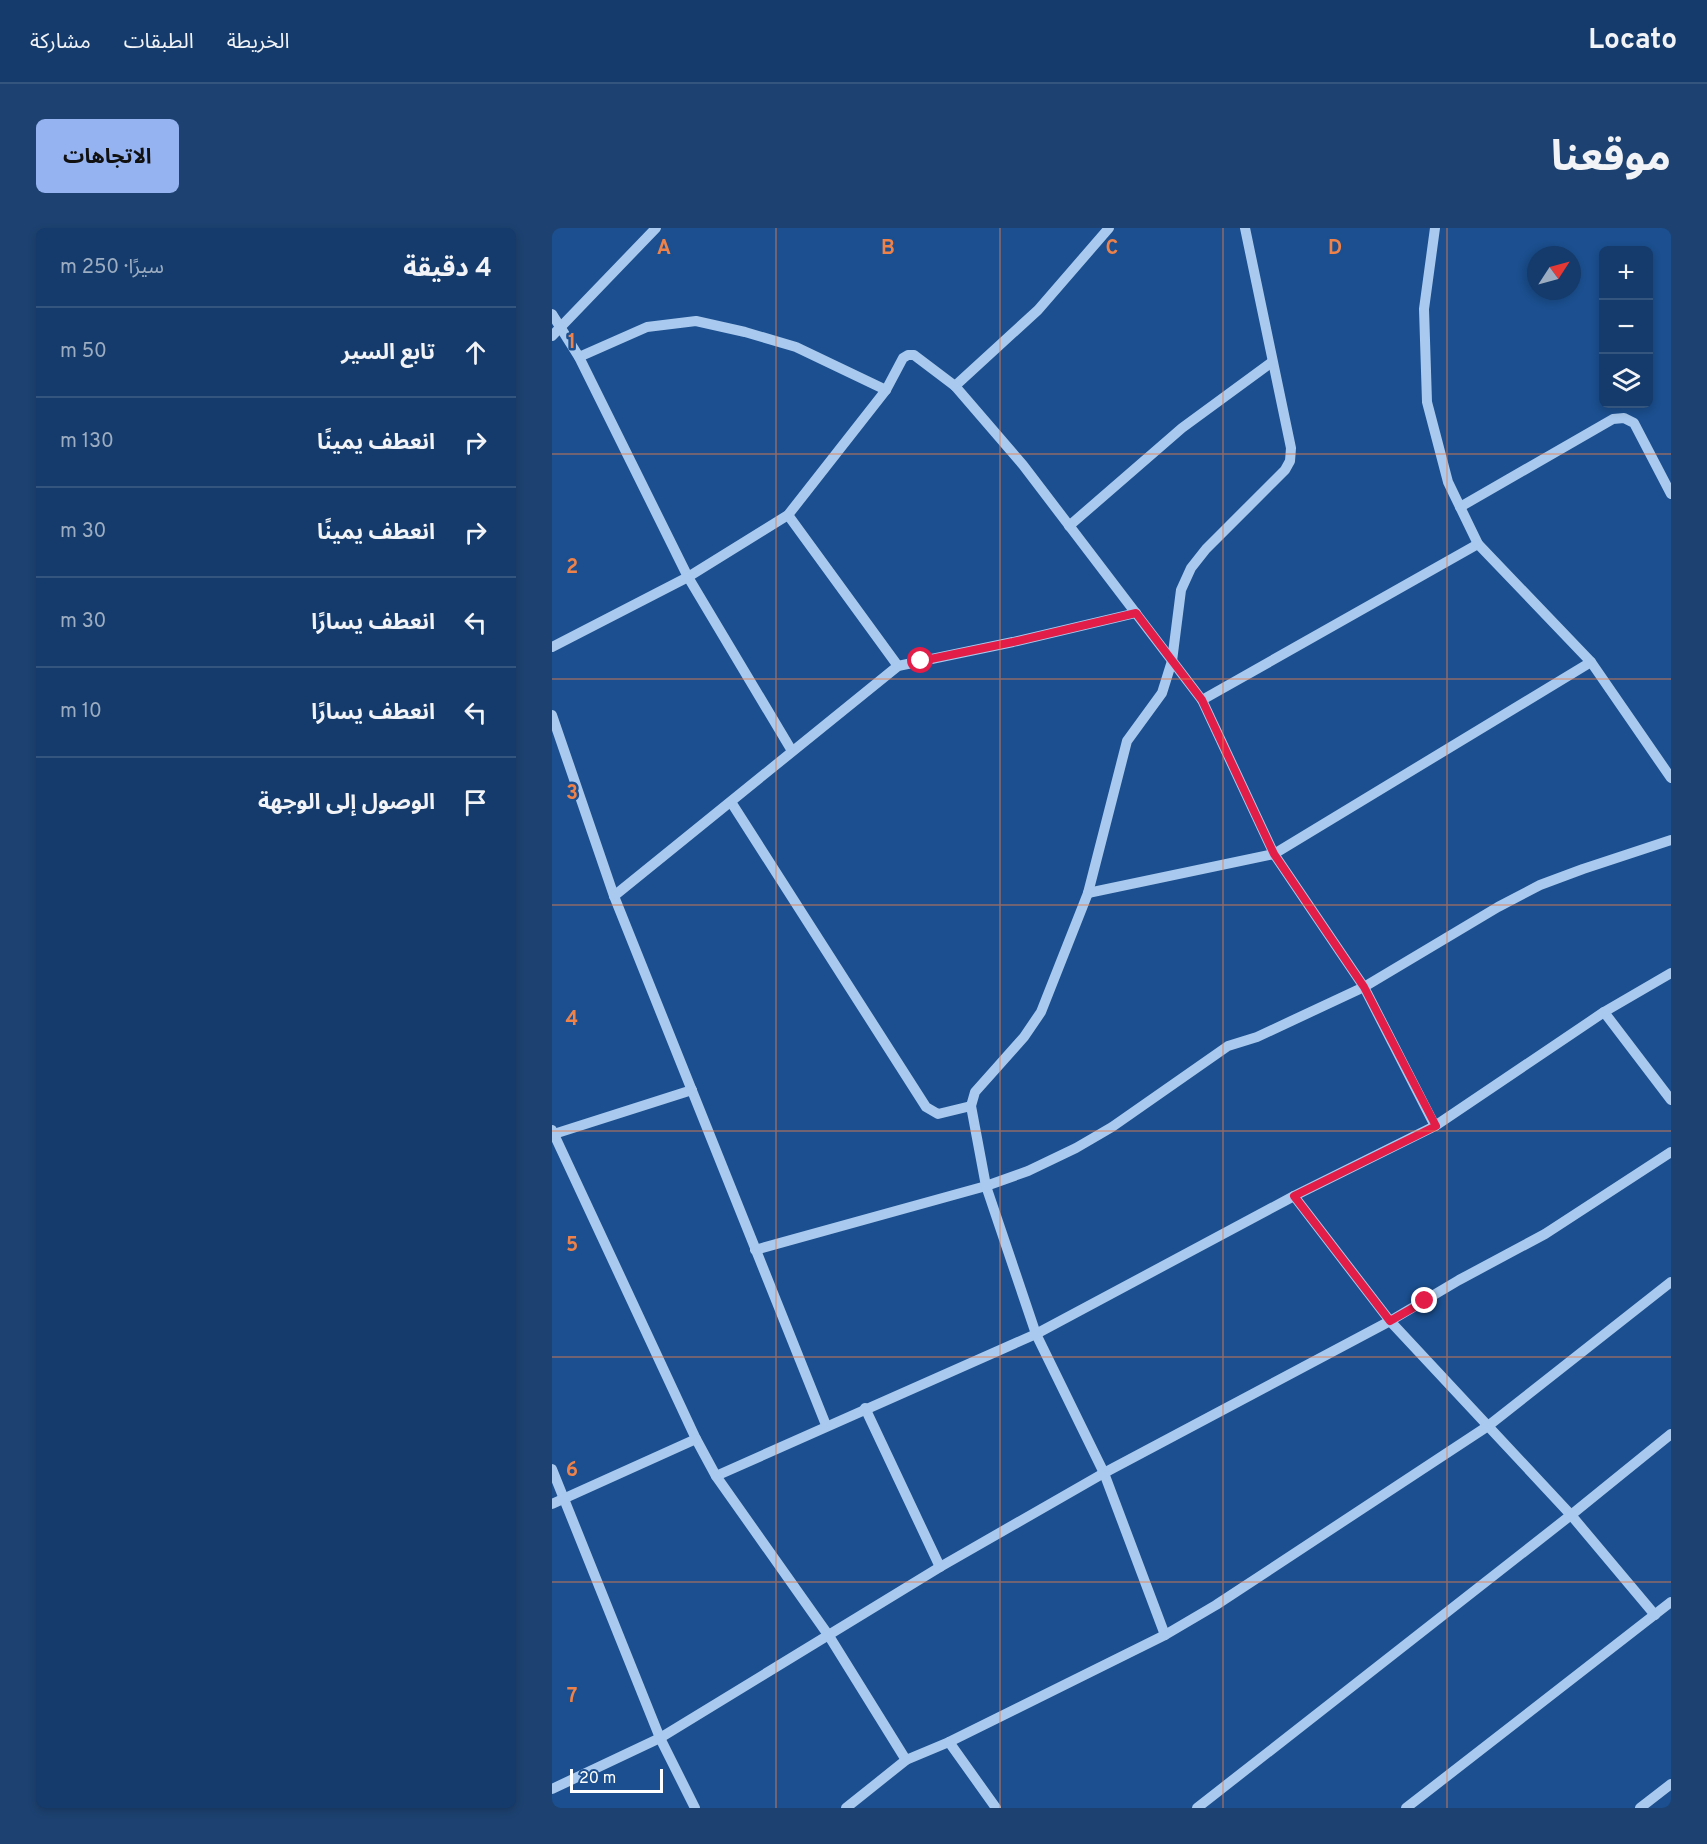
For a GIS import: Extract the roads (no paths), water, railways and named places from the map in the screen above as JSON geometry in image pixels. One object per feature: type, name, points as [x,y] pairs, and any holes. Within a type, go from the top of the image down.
[{"type":"street","points":[[552,336],[656,228]]},
{"type":"street","points":[[955,386],[1038,310],[1109,228]]},
{"type":"street","points":[[1165,1635],[1104,1473],[1036,1334],[986,1186],[972,1106],[975,1092],[1024,1037],[1041,1012],[1088,893],[1127,741],[1162,693],[1172,661],[1181,590],[1191,568],[1206,549],[1285,470],[1290,460],[1291,448],[1245,228]]},
{"type":"street","points":[[1435,228],[1424,309],[1427,402],[1448,482],[1478,543],[1591,662],[1671,778]]},
{"type":"street","points":[[552,315],[579,357],[688,578],[792,751]]},
{"type":"street","points":[[579,357],[647,327],[696,321],[796,347],[886,390]]},
{"type":"street","points":[[552,647],[688,578],[788,514],[886,390],[903,358],[914,355],[955,386],[1023,465],[1202,700],[1274,854],[1364,987],[1436,1126]]},
{"type":"street","points":[[1069,526],[1182,428],[1272,362]]},
{"type":"street","points":[[1460,507],[1613,419],[1624,418],[1634,423],[1671,494]]},
{"type":"street","points":[[788,514],[898,666]]},
{"type":"street","points":[[1202,700],[1478,543]]},
{"type":"street","points":[[614,896],[898,666],[1136,613]]},
{"type":"street","points":[[1088,893],[1274,854],[1591,662]]},
{"type":"street","points":[[552,715],[614,896],[826,1425]]},
{"type":"street","points":[[731,802],[926,1107],[938,1114],[972,1106]]},
{"type":"street","points":[[755,1250],[986,1186],[1028,1172],[1076,1148],[1112,1126],[1228,1046],[1257,1037],[1364,987],[1498,907],[1540,885],[1583,868],[1671,840]]},
{"type":"street","points":[[716,1476],[826,1425],[1036,1334],[1294,1196],[1436,1126],[1604,1012],[1671,973]]},
{"type":"street","points":[[1604,1012],[1671,1100]]},
{"type":"street","points":[[692,1090],[553,1132],[696,1439],[716,1476],[829,1636],[906,1761]]},
{"type":"street","points":[[552,1789],[660,1738],[940,1567],[1104,1473],[1390,1321],[1459,1280],[1545,1234],[1671,1152]]},
{"type":"street","points":[[1294,1196],[1390,1321],[1571,1515],[1655,1615]]},
{"type":"street","points":[[846,1808],[906,1761],[1165,1635],[1216,1605],[1488,1426],[1671,1282]]},
{"type":"street","points":[[865,1408],[940,1567]]},
{"type":"street","points":[[1197,1808],[1671,1434]]},
{"type":"street","points":[[552,1504],[696,1439]]},
{"type":"street","points":[[552,1468],[660,1738],[695,1808]]},
{"type":"street","points":[[1406,1808],[1671,1602]]},
{"type":"street","points":[[949,1742],[992,1807]]},
{"type":"street","points":[[1640,1808],[1671,1784]]}]
